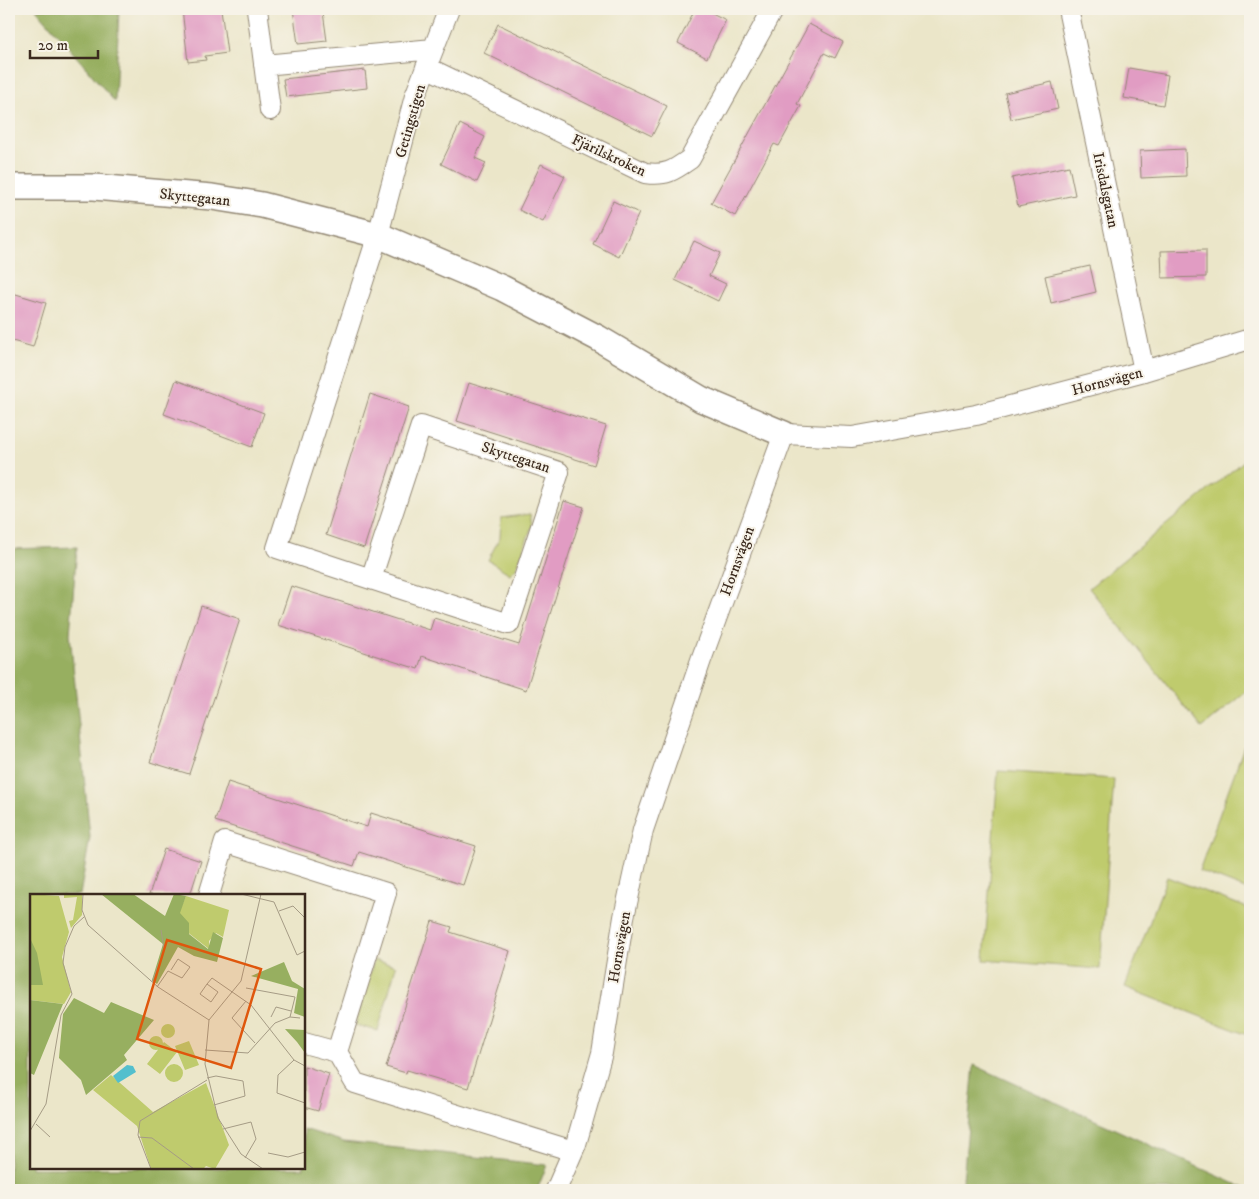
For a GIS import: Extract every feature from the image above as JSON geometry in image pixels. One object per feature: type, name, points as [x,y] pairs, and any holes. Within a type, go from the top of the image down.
[{"type":"street","points":[[257,9],[270,110]]},
{"type":"street","name":"Getingstigen","points":[[378,235],[415,96],[450,9]]},
{"type":"street","name":"Fjärilskroken","points":[[430,58],[645,174],[661,176],[676,170],[690,159],[773,9]]},
{"type":"street","name":"Irisdalsgatan","points":[[1068,9],[1144,371]]},
{"type":"street","points":[[264,64],[430,58]]},
{"type":"street","name":"Skyttegatan","points":[[9,187],[94,187],[212,197],[262,205],[378,235],[502,288],[598,338],[701,400],[784,434]]},
{"type":"street","name":"Skyttegatan","points":[[371,579],[420,426],[559,472],[509,624],[371,579],[277,548],[378,235]]},
{"type":"street","name":"Hornsvägen","points":[[556,1190],[573,1151],[602,1053],[624,917],[643,830],[700,660],[784,434],[852,437],[976,414],[1144,371],[1250,339]]},
{"type":"street","points":[[209,894],[225,842],[386,893],[337,1052]]},
{"type":"street","points":[[305,1043],[337,1052],[355,1083],[573,1151]]},
{"type":"green space","points":[[36,9],[119,9],[115,102]]},
{"type":"green space","points":[[1250,456],[1250,689],[1202,728],[1089,588]]},
{"type":"green space","points":[[530,514],[532,526],[517,567],[510,574],[488,560],[500,537],[501,518]]},
{"type":"green space","points":[[77,547],[70,634],[90,837],[80,894],[30,894],[30,1169],[305,1169],[305,1129],[344,1142],[547,1165],[537,1190],[9,1190],[9,549]]},
{"type":"green space","points":[[1250,730],[1250,891],[1199,871]]},
{"type":"green space","points":[[998,771],[1114,779],[1100,969],[984,960]]},
{"type":"green space","points":[[1167,877],[1250,909],[1250,1036],[1125,987]]},
{"type":"green space","points":[[374,960],[396,966],[378,1031],[355,1025]]},
{"type":"green space","points":[[974,1065],[1242,1187],[1250,1190],[962,1190]]},
{"type":"building","points":[[182,9],[221,9],[227,53],[205,56],[206,60],[188,62]]},
{"type":"building","points":[[293,9],[311,9],[311,13],[323,12],[327,41],[298,44]]},
{"type":"building","points":[[695,9],[704,9],[726,20],[707,58],[678,43]]},
{"type":"building","points":[[498,24],[667,106],[652,136],[484,53]]},
{"type":"building","points":[[809,24],[843,42],[835,58],[824,53],[797,104],[801,106],[779,146],[774,144],[735,216],[711,203]]},
{"type":"building","points":[[1129,68],[1168,75],[1163,105],[1124,98]]},
{"type":"building","points":[[365,70],[367,88],[286,97],[283,79]]},
{"type":"building","points":[[1052,82],[1058,109],[1011,119],[1005,93]]},
{"type":"building","points":[[460,124],[485,137],[475,158],[486,163],[477,182],[441,164]]},
{"type":"building","points":[[1185,149],[1186,176],[1141,178],[1140,151]]},
{"type":"building","points":[[541,164],[565,176],[543,222],[519,210]]},
{"type":"building","points":[[1069,166],[1075,195],[1018,207],[1012,178]]},
{"type":"building","points":[[613,201],[639,213],[619,257],[593,244]]},
{"type":"building","points":[[694,241],[720,253],[709,276],[726,284],[718,301],[675,280]]},
{"type":"building","points":[[1206,250],[1206,277],[1162,278],[1161,251]]},
{"type":"building","points":[[1090,266],[1096,292],[1051,303],[1045,276]]},
{"type":"building","points":[[9,292],[46,303],[33,347],[9,340]]},
{"type":"building","points":[[176,380],[264,413],[252,447],[164,414]]},
{"type":"building","points":[[469,383],[606,426],[594,465],[457,421]]},
{"type":"building","points":[[370,394],[409,407],[364,548],[326,535]]},
{"type":"building","points":[[564,501],[584,507],[526,690],[422,656],[418,669],[278,625],[291,586],[430,630],[434,618],[519,645]]},
{"type":"building","points":[[201,606],[240,619],[189,774],[150,762]]},
{"type":"building","points":[[228,782],[367,827],[371,813],[476,846],[463,885],[359,852],[354,866],[215,821]]},
{"type":"building","points":[[164,849],[201,861],[190,894],[149,894]]},
{"type":"building","points":[[432,921],[452,927],[450,932],[510,951],[468,1088],[407,1070],[406,1073],[386,1067]]},
{"type":"building","points":[[305,1066],[329,1074],[318,1111],[305,1107]]}]
